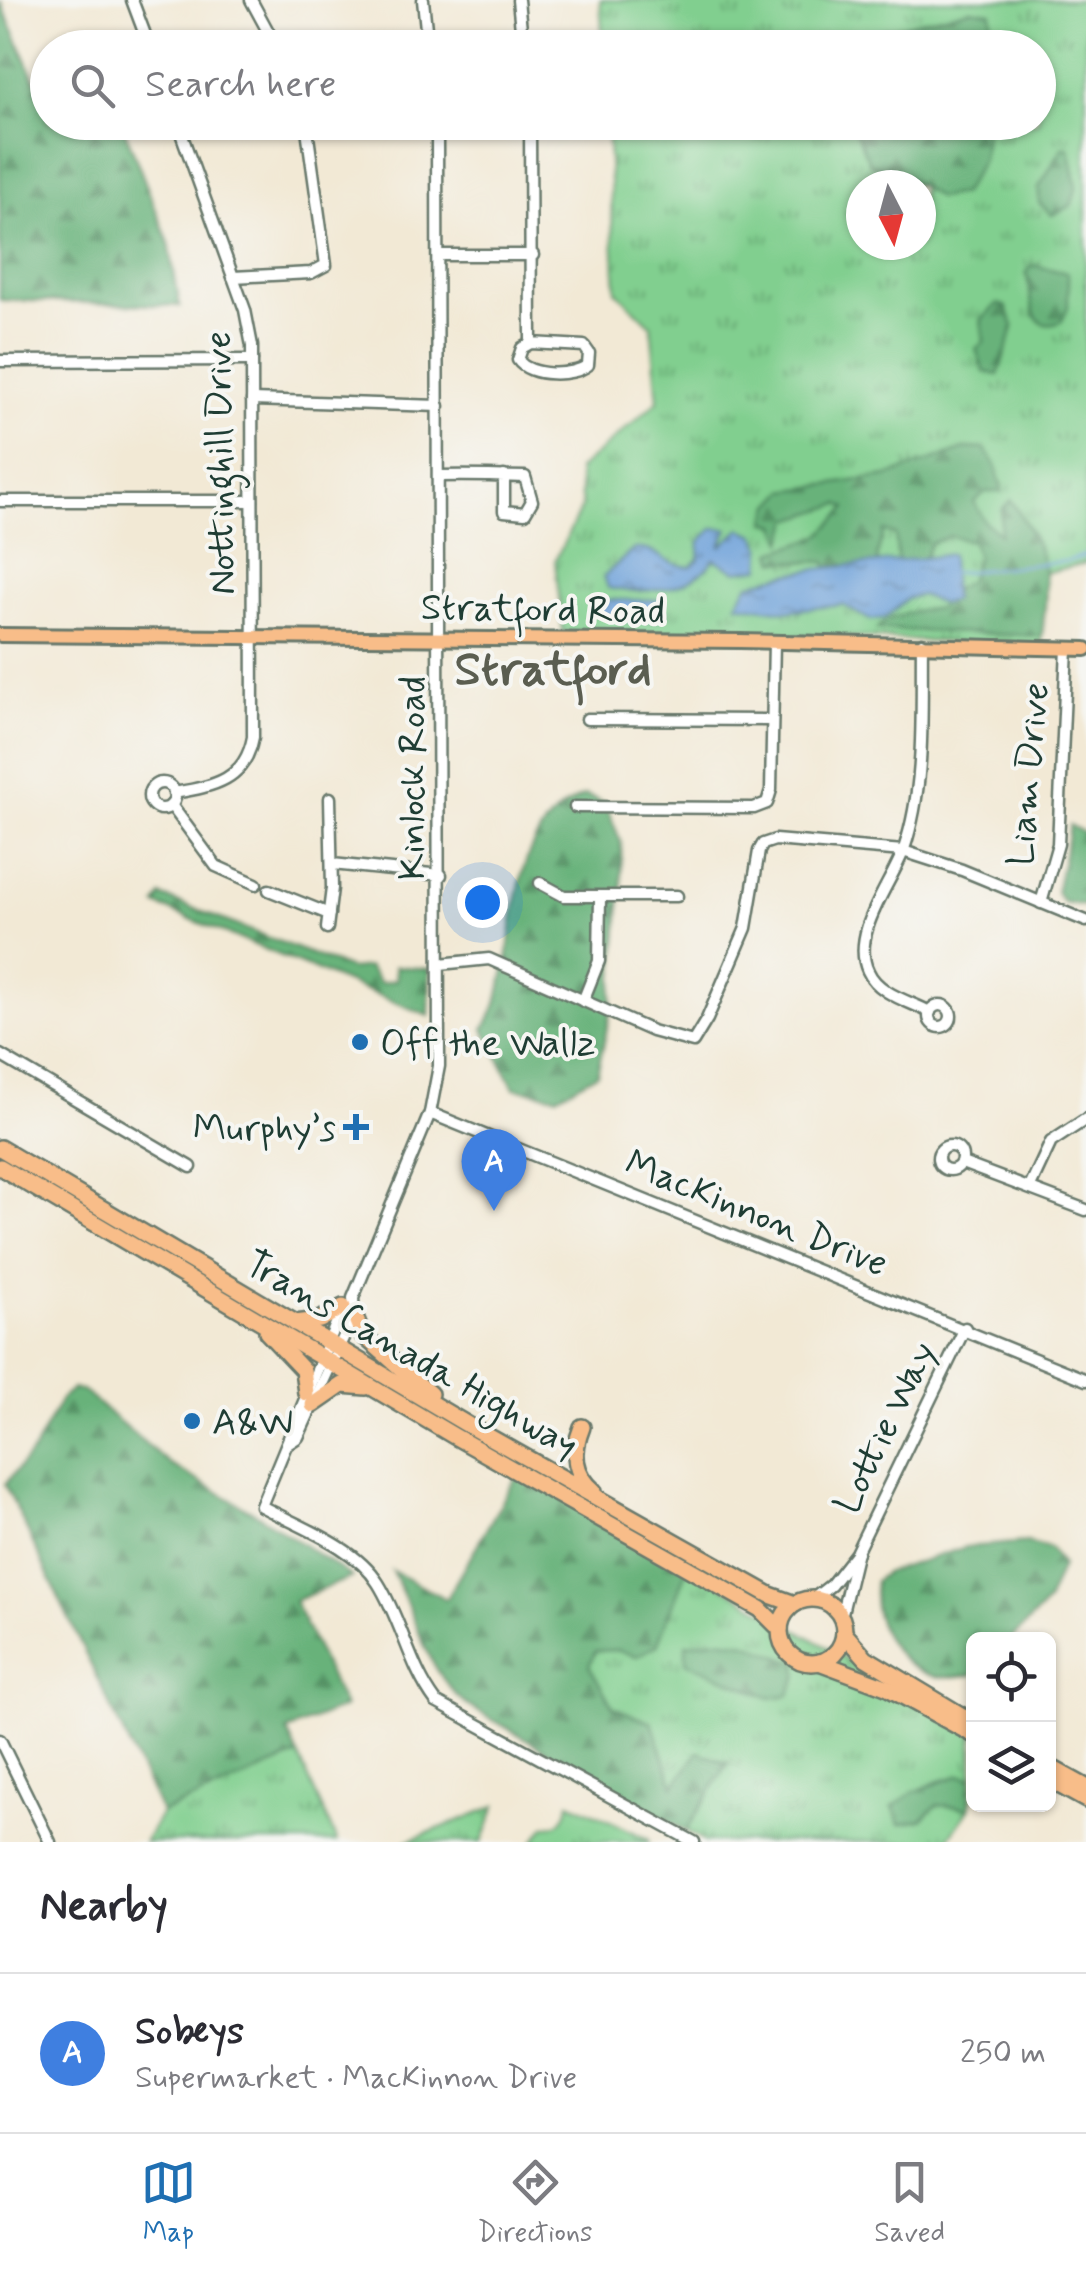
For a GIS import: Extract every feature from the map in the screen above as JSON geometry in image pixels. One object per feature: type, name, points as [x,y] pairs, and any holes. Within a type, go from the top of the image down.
[{"type":"highway","name":"Trans Canada Highway","points":[[0,1148],[294,1323],[380,1391],[760,1609],[780,1629]]},
{"type":"highway","name":"Trans Canada Highway","points":[[0,1166],[246,1312],[468,1426],[770,1595],[796,1604]]},
{"type":"highway","points":[[294,1323],[314,1322],[350,1306],[362,1334],[468,1426]]},
{"type":"highway","points":[[246,1312],[298,1361],[309,1399],[342,1384],[380,1391]]},
{"type":"highway","points":[[582,1427],[574,1454],[577,1470],[616,1510]]},
{"type":"highway","points":[[966,1731],[886,1687],[819,1662],[803,1662],[788,1652],[780,1629],[785,1615],[796,1604],[813,1599],[832,1606],[866,1658],[972,1722]]},
{"type":"highway","points":[[819,1662],[837,1652],[842,1625]]},
{"type":"highway","points":[[1056,1770],[1086,1787]]},
{"type":"highway","points":[[1056,1783],[1086,1800]]},
{"type":"main road","name":"Stratford Road","points":[[0,635],[253,634],[1086,649]]},
{"type":"street","points":[[132,0],[143,30]]},
{"type":"street","points":[[252,0],[268,30]]},
{"type":"street","points":[[423,0],[426,30]]},
{"type":"street","points":[[518,0],[521,30]]},
{"type":"street","name":"Nottinghill Drive","points":[[184,140],[250,328],[253,737],[244,765],[216,785],[173,799],[216,866],[256,884]]},
{"type":"street","points":[[233,277],[325,269],[308,140]]},
{"type":"street","name":"Kinlock Road","points":[[437,140],[442,638],[440,1066],[430,1113],[330,1353],[309,1399],[288,1432],[289,1443],[261,1506],[337,1547],[376,1579],[421,1682],[436,1702],[694,1842]]},
{"type":"street","points":[[530,140],[531,342],[518,355],[523,368],[574,372],[588,365],[589,353],[584,346],[531,342]]},
{"type":"street","points":[[440,256],[532,255]]},
{"type":"street","points":[[0,361],[252,360]]},
{"type":"street","points":[[252,400],[438,406]]},
{"type":"street","points":[[439,476],[504,476]]},
{"type":"street","points":[[0,500],[252,501]]},
{"type":"street","points":[[575,806],[761,806],[771,790],[774,641]]},
{"type":"street","points":[[922,644],[918,783],[903,851],[868,928],[864,954],[868,972],[887,992],[930,1012]]},
{"type":"street","name":"Liam Drive","points":[[1041,903],[1058,844],[1067,648]]},
{"type":"street","points":[[586,720],[772,720]]},
{"type":"street","points":[[327,928],[332,864],[330,798]]},
{"type":"street","points":[[440,964],[489,959],[678,1041],[693,1042],[708,1018],[746,928],[759,851],[763,844],[775,840],[903,851],[1086,921]]},
{"type":"street","points":[[332,864],[441,875]]},
{"type":"street","points":[[540,883],[564,896],[677,896]]},
{"type":"street","points":[[269,890],[329,914]]},
{"type":"street","points":[[583,1001],[599,960],[600,898]]},
{"type":"street","points":[[0,1055],[191,1167]]},
{"type":"street","name":"MacKinnon Drive","points":[[430,1113],[1086,1380]]},
{"type":"street","points":[[1030,1188],[1050,1142],[1086,1119]]},
{"type":"street","points":[[962,1163],[1086,1210]]},
{"type":"street","name":"Lottie Way","points":[[813,1599],[831,1585],[857,1551],[964,1328]]},
{"type":"street","name":"MacKinnon Drive","points":[[1062,1368],[1086,1389]]},
{"type":"street","name":"Lottie Way","points":[[842,1625],[857,1551]]},
{"type":"street","points":[[0,1740],[50,1842]]},
{"type":"green space","points":[[0,0],[30,68],[30,140],[129,140],[169,243],[180,306],[0,300]]},
{"type":"green space","points":[[600,0],[1086,0],[1086,563],[1035,575],[1042,647],[830,636],[563,632],[555,561],[582,506],[578,470],[658,401],[651,325],[616,291],[608,140],[1056,140],[1056,30],[602,30]]},
{"type":"green space","points":[[970,9],[991,12],[992,30],[882,30]]},
{"type":"green space","points":[[859,140],[984,140],[982,160],[962,194],[936,197],[936,170],[887,170],[870,164]]},
{"type":"green space","points":[[1063,147],[1069,149],[1077,186],[1071,206],[1052,215],[1039,203],[1039,187]]},
{"type":"green space","points":[[1033,265],[1068,273],[1068,307],[1062,321],[1051,324],[1037,318],[1026,273]]},
{"type":"green space","points":[[998,303],[1006,307],[1014,326],[998,375],[984,372],[976,349],[984,342],[981,320]]},
{"type":"green space","points":[[967,448],[985,449],[996,466],[1002,492],[985,492],[974,502],[985,522],[1000,534],[1002,509],[1011,500],[1039,551],[1046,594],[1042,636],[877,629],[896,616],[939,608],[946,594],[969,581],[977,557],[972,541],[949,536],[930,544],[918,577],[899,575],[895,535],[884,531],[877,556],[881,574],[832,580],[826,562],[776,561],[773,552],[820,536],[847,508],[840,504],[790,520],[784,541],[777,525],[766,522],[772,505],[785,491],[888,476]]},
{"type":"green space","points":[[585,795],[605,803],[621,842],[622,883],[611,1010],[597,1074],[557,1096],[514,1088],[484,1029],[505,968],[524,867],[537,838],[556,813]]},
{"type":"green space","points":[[1070,825],[1086,834],[1086,906],[1063,902],[1056,893]]},
{"type":"green space","points":[[161,896],[350,969],[368,967],[380,983],[396,980],[395,966],[430,969],[429,1016],[156,905]]},
{"type":"green space","points":[[73,1389],[82,1390],[171,1465],[258,1515],[352,1577],[294,1601],[344,1707],[287,1731],[298,1755],[161,1813],[5,1484],[34,1450],[61,1399]]},
{"type":"green space","points":[[522,1467],[688,1566],[657,1645],[637,1656],[616,1650],[595,1651],[589,1666],[613,1707],[652,1723],[674,1786],[698,1752],[728,1763],[686,1831],[467,1705],[441,1676],[423,1642],[392,1571],[446,1599]]},
{"type":"green space","points":[[1027,1542],[1050,1548],[1062,1566],[1047,1603],[1018,1632],[966,1632],[966,1676],[933,1676],[906,1661],[887,1638],[876,1610],[875,1581],[886,1572],[966,1547]]},
{"type":"green space","points":[[688,1566],[966,1729],[966,1777],[942,1780],[893,1808],[921,1820],[937,1805],[966,1808],[967,1812],[946,1842],[705,1842],[686,1831],[727,1763],[674,1787],[652,1723],[613,1707],[589,1666],[595,1651],[616,1650],[637,1656]]},
{"type":"green space","points":[[718,1639],[747,1643],[796,1663],[798,1675],[789,1695],[770,1698],[686,1662],[686,1644]]},
{"type":"green space","points":[[298,1755],[337,1842],[144,1842],[161,1813]]},
{"type":"green space","points":[[960,1775],[966,1776],[966,1808],[937,1805],[921,1820],[900,1824],[893,1807],[913,1792]]},
{"type":"green space","points":[[570,1802],[649,1842],[533,1842],[545,1826],[562,1820]]},
{"type":"green space","points":[[496,1806],[482,1842],[405,1842]]},
{"type":"water","points":[[714,528],[728,529],[720,547],[741,529],[756,535],[762,549],[761,568],[736,571],[714,559],[694,578],[666,588],[608,588],[604,576],[634,549],[692,566],[699,559],[700,541]]},
{"type":"water","points":[[951,554],[953,600],[941,604],[921,595],[908,598],[885,618],[870,620],[843,605],[785,611],[737,604],[748,585],[797,572]]},
{"type":"water","points":[[598,600],[660,600],[665,612],[659,619],[619,621],[610,614],[596,615],[592,605]]},
{"type":"waterway","points":[[952,573],[1068,561],[1086,555]]},
{"type":"place","name":"Off the Wallz","points":[[360,1042]]},
{"type":"place","name":"Murphy’s","points":[[356,1127]]},
{"type":"place","name":"Sobeys","points":[[494,1211]]},
{"type":"place","name":"A&W","points":[[192,1421]]},
{"type":"district","name":"Stratford","points":[[553,667]]}]
